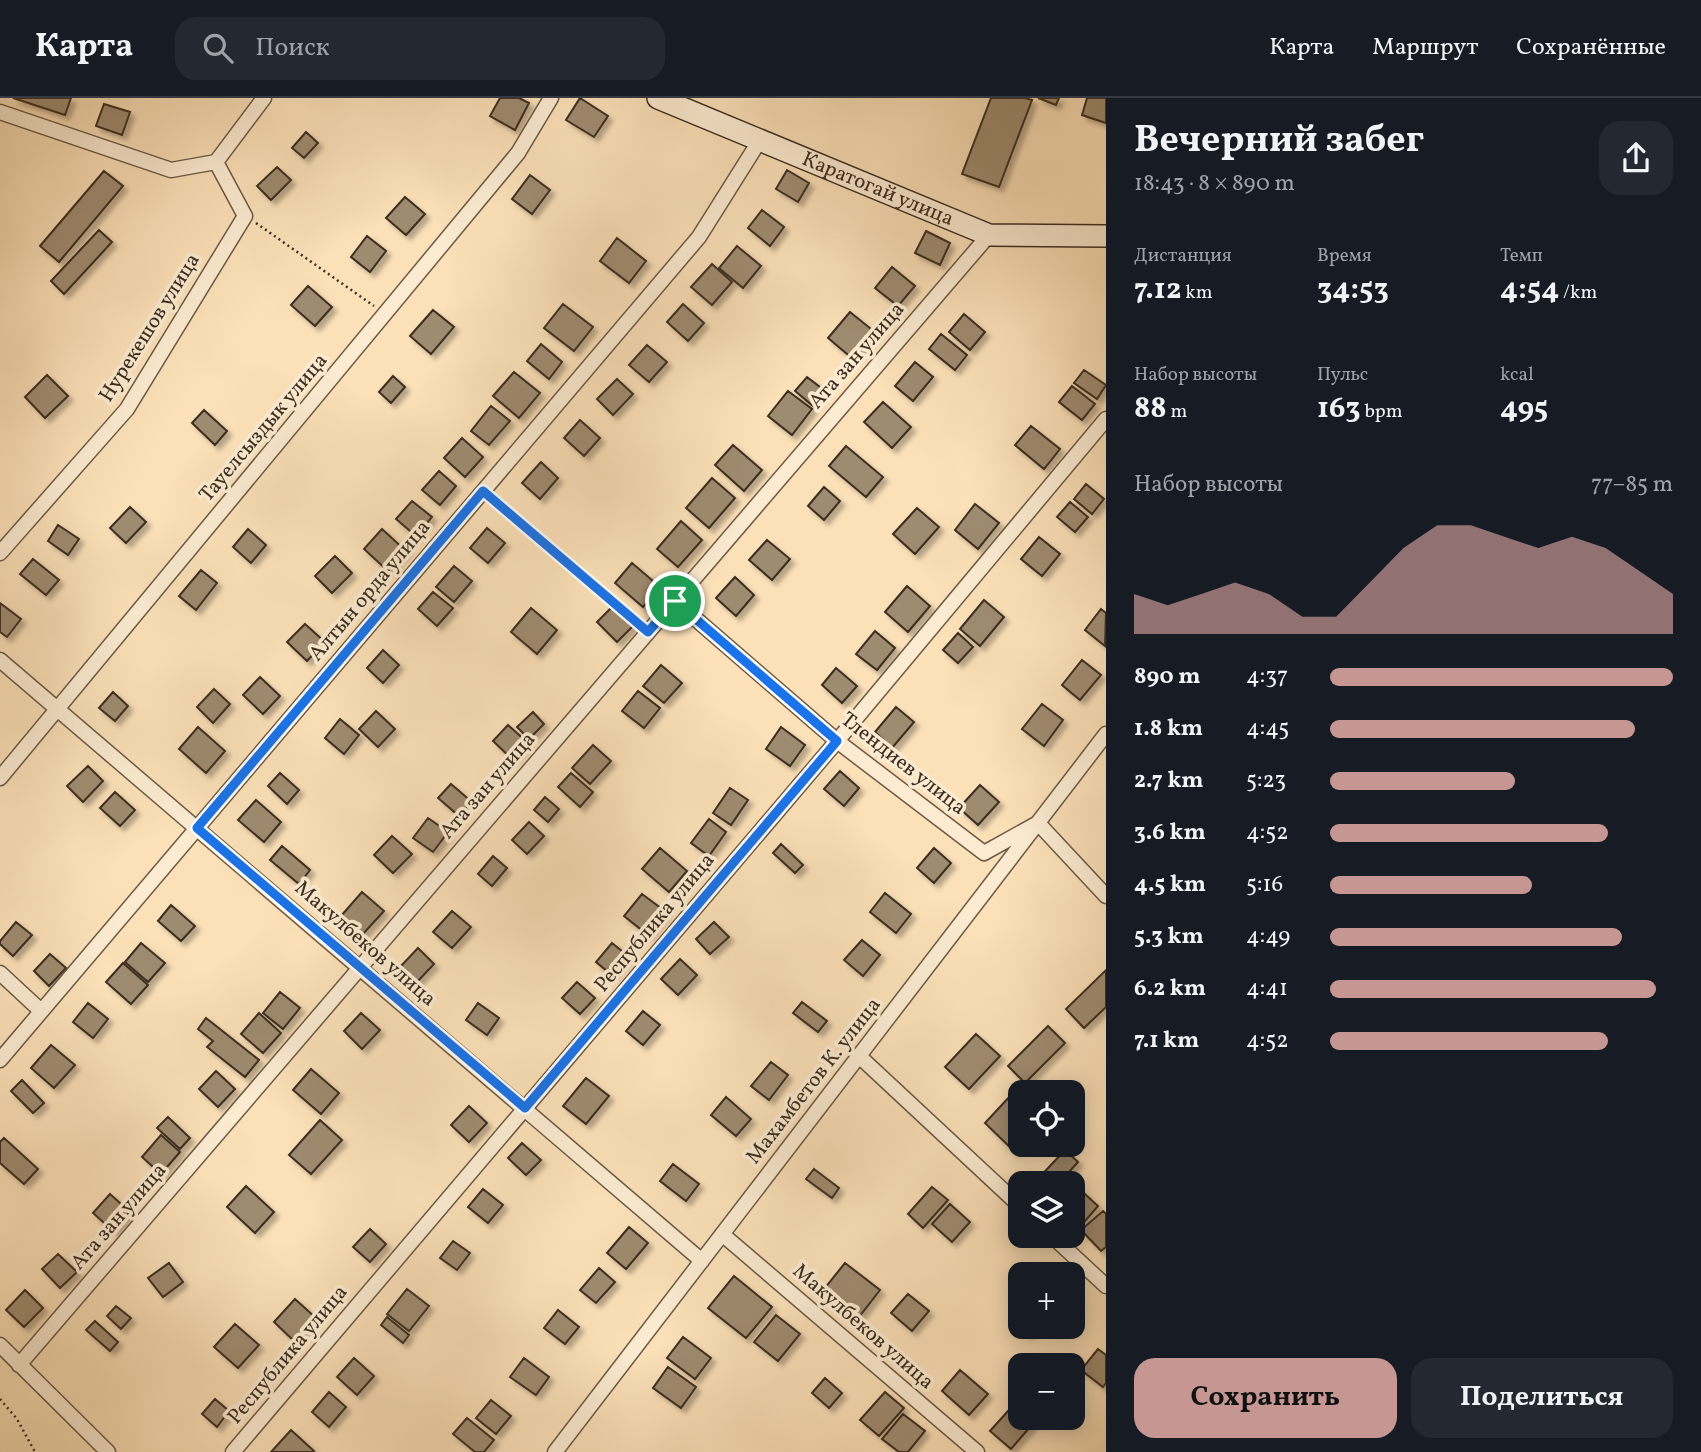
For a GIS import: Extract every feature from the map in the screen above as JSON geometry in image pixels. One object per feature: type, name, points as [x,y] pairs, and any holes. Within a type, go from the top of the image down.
[{"type":"street","points":[[0,111],[171,170],[216,162],[264,98]]},
{"type":"street","name":"Тауелсыздык улица","points":[[0,778],[519,153],[551,98]]},
{"type":"street","name":"Каратогай улица","points":[[658,98],[989,235],[1106,236]]},
{"type":"street","name":"Алтын орда улица","points":[[0,1060],[699,237],[760,140]]},
{"type":"street","points":[[216,162],[245,215]]},
{"type":"street","name":"Нурекешов улица","points":[[0,553],[127,409],[245,215]]},
{"type":"street","name":"Ата зан улица","points":[[19,1366],[989,235]]},
{"type":"street","name":"Республика улица","points":[[233,1452],[837,741],[1106,419]]},
{"type":"street","name":"Тлендиев улица","points":[[675,601],[837,741],[985,853],[1038,823]]},
{"type":"street","name":"Макулбеков улица","points":[[0,660],[702,1261]]},
{"type":"street","name":"Махамбетов К. улица","points":[[555,1452],[1106,734]]},
{"type":"street","points":[[1038,823],[1106,896]]},
{"type":"street","points":[[0,973],[41,1011]]},
{"type":"street","points":[[859,1056],[1008,1195]]},
{"type":"street","name":"Макулбеков улица","points":[[722,1234],[977,1452]]},
{"type":"street","points":[[1065,1248],[1106,1286]]},
{"type":"street","points":[[0,1345],[108,1452]]},
{"type":"path","points":[[245,215],[385,314]]},
{"type":"path","points":[[483,491],[648,632]]},
{"type":"path","points":[[0,1399],[17,1419],[35,1452]]},
{"type":"building","points":[[13,98],[71,98],[65,115]]},
{"type":"building","points":[[500,98],[519,98],[529,103],[515,130],[490,116]]},
{"type":"building","points":[[580,98],[608,116],[594,137],[566,120]]},
{"type":"building","points":[[991,98],[1032,100],[999,187],[962,174]]},
{"type":"building","points":[[1038,98],[1059,98],[1056,105]]},
{"type":"building","points":[[1087,98],[1106,98],[1106,123],[1082,115]]},
{"type":"building","points":[[104,104],[130,112],[122,135],[96,126]]},
{"type":"building","points":[[306,132],[318,143],[304,158],[292,148]]},
{"type":"building","points":[[277,167],[291,180],[271,200],[257,186]]},
{"type":"building","points":[[787,170],[809,183],[798,202],[776,189]]},
{"type":"building","points":[[104,171],[123,186],[59,262],[40,246]]},
{"type":"building","points":[[530,175],[550,190],[532,214],[512,199]]},
{"type":"building","points":[[405,197],[425,214],[406,235],[386,218]]},
{"type":"building","points":[[762,210],[784,227],[770,246],[748,228]]},
{"type":"building","points":[[99,230],[112,242],[64,294],[51,281]]},
{"type":"building","points":[[926,231],[950,243],[940,265],[915,253]]},
{"type":"building","points":[[367,236],[386,251],[370,272],[351,257]]},
{"type":"building","points":[[617,238],[646,261],[629,283],[600,261]]},
{"type":"building","points":[[737,246],[761,266],[743,288],[719,268]]},
{"type":"building","points":[[712,264],[732,282],[712,305],[691,287]]},
{"type":"building","points":[[892,267],[915,286],[898,306],[875,288]]},
{"type":"building","points":[[308,286],[332,307],[315,326],[291,305]]},
{"type":"building","points":[[563,304],[593,327],[574,351],[544,328]]},
{"type":"building","points":[[683,304],[704,323],[688,341],[667,322]]},
{"type":"building","points":[[433,310],[454,327],[431,354],[410,336]]},
{"type":"building","points":[[850,312],[876,333],[853,359],[828,338]]},
{"type":"building","points":[[964,314],[985,332],[970,350],[949,332]]},
{"type":"building","points":[[941,334],[967,355],[955,370],[929,349]]},
{"type":"building","points":[[541,344],[562,362],[549,379],[527,361]]},
{"type":"building","points":[[647,345],[667,362],[649,382],[629,365]]},
{"type":"building","points":[[915,362],[933,377],[913,401],[895,386]]},
{"type":"building","points":[[1084,370],[1106,385],[1097,399],[1074,383]]},
{"type":"building","points":[[514,372],[540,393],[519,418],[493,396]]},
{"type":"building","points":[[47,375],[68,396],[45,418],[25,397]]},
{"type":"building","points":[[393,376],[405,387],[391,403],[379,392]]},
{"type":"building","points":[[807,377],[825,391],[813,406],[795,391]]},
{"type":"building","points":[[617,379],[633,394],[613,415],[597,399]]},
{"type":"building","points":[[1072,386],[1095,404],[1082,420],[1059,402]]},
{"type":"building","points":[[788,391],[812,409],[792,435],[768,416]]},
{"type":"building","points":[[883,402],[911,427],[892,448],[864,422]]},
{"type":"building","points":[[491,406],[510,421],[489,445],[471,431]]},
{"type":"building","points":[[204,410],[227,431],[215,445],[192,423]]},
{"type":"building","points":[[580,420],[600,438],[584,456],[564,438]]},
{"type":"building","points":[[1031,426],[1060,449],[1044,469],[1015,445]]},
{"type":"building","points":[[462,438],[483,457],[465,477],[444,458]]},
{"type":"building","points":[[733,445],[762,470],[744,491],[715,465]]},
{"type":"building","points":[[846,446],[883,477],[866,497],[829,466]]},
{"type":"building","points":[[541,462],[558,478],[540,499],[522,483]]},
{"type":"building","points":[[439,471],[456,486],[440,505],[422,490]]},
{"type":"building","points":[[712,478],[735,498],[709,528],[686,508]]},
{"type":"building","points":[[1086,484],[1104,499],[1092,514],[1074,499]]},
{"type":"building","points":[[824,487],[840,501],[824,520],[808,506]]},
{"type":"building","points":[[412,501],[432,517],[416,536],[396,519]]},
{"type":"building","points":[[1070,502],[1088,517],[1075,532],[1057,517]]},
{"type":"building","points":[[975,504],[999,523],[978,549],[955,530]]},
{"type":"building","points":[[130,507],[146,522],[126,543],[110,528]]},
{"type":"building","points":[[917,508],[939,527],[915,554],[893,534]]},
{"type":"building","points":[[681,521],[702,540],[678,567],[657,549]]},
{"type":"building","points":[[58,525],[79,539],[68,555],[48,541]]},
{"type":"building","points":[[487,528],[505,543],[488,563],[470,548]]},
{"type":"building","points":[[248,529],[266,545],[251,563],[233,547]]},
{"type":"building","points":[[382,529],[406,551],[388,571],[364,549]]},
{"type":"building","points":[[1039,537],[1060,554],[1042,576],[1021,559]]},
{"type":"building","points":[[767,540],[790,559],[772,580],[749,560]]},
{"type":"building","points":[[335,556],[352,573],[332,593],[315,576]]},
{"type":"building","points":[[33,559],[59,580],[46,595],[20,574]]},
{"type":"building","points":[[632,563],[660,587],[643,607],[615,583]]},
{"type":"building","points":[[454,566],[472,581],[454,602],[436,587]]},
{"type":"building","points":[[201,570],[217,583],[196,610],[179,596]]},
{"type":"building","points":[[735,577],[754,595],[736,616],[716,598]]},
{"type":"building","points":[[907,586],[930,606],[908,632],[885,612]]},
{"type":"building","points":[[433,592],[453,608],[437,626],[418,609]]},
{"type":"building","points":[[984,600],[1004,617],[980,646],[960,629]]},
{"type":"building","points":[[0,603],[21,619],[7,637],[0,632]]},
{"type":"building","points":[[614,605],[634,625],[617,642],[597,622]]},
{"type":"building","points":[[531,608],[557,630],[537,654],[511,632]]},
{"type":"building","points":[[1101,609],[1106,613],[1105,646],[1085,630]]},
{"type":"building","points":[[305,624],[325,642],[307,661],[287,642]]},
{"type":"building","points":[[875,631],[895,648],[877,670],[856,654]]},
{"type":"building","points":[[958,633],[973,647],[958,663],[943,650]]},
{"type":"building","points":[[383,650],[399,665],[383,683],[367,668]]},
{"type":"building","points":[[1082,660],[1101,675],[1080,700],[1062,685]]},
{"type":"building","points":[[661,665],[682,683],[664,703],[643,686]]},
{"type":"building","points":[[836,668],[857,686],[842,703],[822,685]]},
{"type":"building","points":[[260,677],[280,696],[263,714],[243,695]]},
{"type":"building","points":[[214,689],[230,704],[213,723],[197,707]]},
{"type":"building","points":[[638,691],[660,708],[644,728],[622,711]]},
{"type":"building","points":[[113,692],[128,706],[115,721],[99,708]]},
{"type":"building","points":[[1042,704],[1063,720],[1044,746],[1022,729]]},
{"type":"building","points":[[896,707],[914,722],[892,748],[875,732]]},
{"type":"building","points":[[376,711],[395,729],[378,747],[359,729]]},
{"type":"building","points":[[533,712],[544,724],[529,739],[517,727]]},
{"type":"building","points":[[340,719],[359,735],[344,754],[325,738]]},
{"type":"building","points":[[508,725],[528,743],[512,759],[493,741]]},
{"type":"building","points":[[198,727],[225,751],[206,773],[179,749]]},
{"type":"building","points":[[781,727],[805,745],[790,766],[766,749]]},
{"type":"building","points":[[593,745],[611,761],[590,784],[572,768]]},
{"type":"building","points":[[88,766],[103,781],[83,802],[67,786]]},
{"type":"building","points":[[840,771],[859,788],[844,806],[824,789]]},
{"type":"building","points":[[280,773],[299,790],[287,804],[268,786]]},
{"type":"building","points":[[571,773],[593,792],[580,807],[558,787]]},
{"type":"building","points":[[451,784],[472,802],[459,816],[438,798]]},
{"type":"building","points":[[980,785],[999,802],[978,825],[959,808]]},
{"type":"building","points":[[730,788],[748,800],[731,825],[713,813]]},
{"type":"building","points":[[115,792],[135,810],[120,826],[100,808]]},
{"type":"building","points":[[545,797],[559,809],[548,822],[534,810]]},
{"type":"building","points":[[256,800],[281,822],[264,842],[238,820]]},
{"type":"building","points":[[428,818],[448,832],[433,852],[413,838]]},
{"type":"building","points":[[709,819],[726,832],[709,856],[691,843]]},
{"type":"building","points":[[529,822],[544,836],[527,854],[512,840]]},
{"type":"building","points":[[392,836],[412,854],[393,873],[374,855]]},
{"type":"building","points":[[781,844],[803,865],[795,873],[773,853]]},
{"type":"building","points":[[282,846],[310,870],[299,884],[270,860]]},
{"type":"building","points":[[660,848],[687,871],[669,892],[642,869]]},
{"type":"building","points":[[934,848],[951,863],[934,883],[917,868]]},
{"type":"building","points":[[493,856],[507,868],[492,886],[478,874]]},
{"type":"building","points":[[362,892],[384,911],[362,935],[341,916]]},
{"type":"building","points":[[885,893],[911,914],[896,933],[870,912]]},
{"type":"building","points":[[642,894],[666,912],[648,935],[624,916]]},
{"type":"building","points":[[171,905],[195,926],[181,941],[158,921]]},
{"type":"building","points":[[452,911],[471,927],[452,948],[433,932]]},
{"type":"building","points":[[16,922],[32,935],[13,956],[0,941]]},
{"type":"building","points":[[714,922],[729,937],[710,954],[696,939]]},
{"type":"building","points":[[862,940],[880,955],[863,976],[844,960]]},
{"type":"building","points":[[141,943],[165,963],[148,982],[125,962]]},
{"type":"building","points":[[612,943],[628,956],[612,975],[596,962]]},
{"type":"building","points":[[418,948],[434,964],[416,983],[400,967]]},
{"type":"building","points":[[50,954],[66,968],[49,986],[34,971]]},
{"type":"building","points":[[680,959],[697,975],[678,995],[661,979]]},
{"type":"building","points":[[123,963],[148,985],[131,1004],[106,982]]},
{"type":"building","points":[[1106,970],[1106,1007],[1084,1028],[1066,1009]]},
{"type":"building","points":[[577,982],[595,998],[580,1014],[562,998]]},
{"type":"building","points":[[280,992],[300,1008],[283,1029],[263,1013]]},
{"type":"building","points":[[802,1002],[827,1021],[818,1032],[793,1013]]},
{"type":"building","points":[[88,1003],[108,1019],[93,1038],[73,1022]]},
{"type":"building","points":[[478,1003],[499,1018],[487,1035],[466,1020]]},
{"type":"building","points":[[643,1011],[660,1025],[643,1045],[626,1031]]},
{"type":"building","points":[[259,1013],[281,1033],[263,1053],[241,1034]]},
{"type":"building","points":[[361,1013],[380,1030],[362,1049],[344,1031]]},
{"type":"building","points":[[206,1018],[259,1060],[245,1077],[207,1047],[213,1041],[198,1029]]},
{"type":"building","points":[[1048,1026],[1065,1043],[1028,1080],[1022,1080],[1008,1066]]},
{"type":"building","points":[[976,1034],[1000,1056],[969,1089],[945,1067]]},
{"type":"building","points":[[51,1045],[75,1065],[54,1088],[31,1068]]},
{"type":"building","points":[[771,1062],[788,1075],[769,1100],[751,1086]]},
{"type":"building","points":[[311,1069],[339,1093],[321,1114],[293,1090]]},
{"type":"building","points":[[216,1071],[235,1089],[218,1107],[199,1089]]},
{"type":"building","points":[[586,1078],[609,1096],[586,1124],[563,1106]]},
{"type":"building","points":[[22,1080],[44,1103],[33,1113],[11,1091]]},
{"type":"building","points":[[726,1097],[751,1119],[736,1136],[711,1115]]},
{"type":"building","points":[[1008,1098],[1008,1145],[985,1123]]},
{"type":"building","points":[[469,1106],[487,1123],[469,1142],[451,1125]]},
{"type":"building","points":[[168,1117],[190,1138],[180,1149],[157,1128]]},
{"type":"building","points":[[320,1120],[342,1140],[311,1174],[289,1155]]},
{"type":"building","points":[[161,1135],[180,1152],[161,1174],[142,1157]]},
{"type":"building","points":[[4,1138],[38,1169],[24,1184],[0,1163],[0,1142]]},
{"type":"building","points":[[522,1143],[541,1160],[526,1175],[508,1158]]},
{"type":"building","points":[[1058,1157],[1073,1157],[1078,1162],[1070,1171],[1045,1171]]},
{"type":"building","points":[[673,1164],[699,1184],[686,1201],[660,1181]]},
{"type":"building","points":[[814,1169],[839,1188],[832,1198],[806,1179]]},
{"type":"building","points":[[246,1186],[274,1212],[255,1233],[227,1207]]},
{"type":"building","points":[[932,1187],[948,1200],[923,1228],[908,1214]]},
{"type":"building","points":[[483,1189],[503,1205],[488,1223],[468,1207]]},
{"type":"building","points":[[110,1194],[130,1212],[113,1231],[93,1213]]},
{"type":"building","points":[[1085,1194],[1098,1206],[1085,1221]]},
{"type":"building","points":[[950,1204],[970,1222],[952,1242],[932,1224]]},
{"type":"building","points":[[1103,1211],[1106,1214],[1106,1247],[1101,1251],[1085,1234],[1085,1227]]},
{"type":"building","points":[[629,1227],[648,1243],[626,1269],[607,1253]]},
{"type":"building","points":[[370,1229],[386,1244],[370,1262],[353,1247]]},
{"type":"building","points":[[453,1241],[470,1253],[457,1270],[440,1258]]},
{"type":"building","points":[[58,1254],[77,1272],[60,1288],[42,1269]]},
{"type":"building","points":[[169,1263],[183,1282],[163,1297],[148,1278]]},
{"type":"building","points":[[845,1263],[880,1290],[859,1317],[824,1289]]},
{"type":"building","points":[[599,1268],[615,1282],[596,1303],[580,1290]]},
{"type":"building","points":[[734,1276],[772,1307],[746,1338],[708,1308]]},
{"type":"building","points":[[407,1289],[429,1306],[409,1331],[387,1314]]},
{"type":"building","points":[[25,1290],[43,1308],[24,1327],[6,1310]]},
{"type":"building","points":[[908,1294],[929,1311],[912,1331],[891,1313]]},
{"type":"building","points":[[295,1299],[316,1318],[295,1342],[274,1322]]},
{"type":"building","points":[[116,1306],[131,1318],[121,1329],[107,1316]]},
{"type":"building","points":[[558,1310],[579,1327],[565,1344],[544,1328]]},
{"type":"building","points":[[776,1315],[800,1334],[778,1361],[754,1342]]},
{"type":"building","points":[[387,1317],[409,1335],[403,1343],[381,1325]]},
{"type":"building","points":[[95,1321],[118,1342],[110,1351],[86,1330]]},
{"type":"building","points":[[235,1324],[259,1345],[238,1368],[214,1347]]},
{"type":"building","points":[[683,1337],[711,1358],[695,1379],[667,1358]]},
{"type":"building","points":[[1098,1349],[1106,1355],[1106,1383],[1103,1387],[1085,1373],[1085,1365]]},
{"type":"building","points":[[354,1358],[374,1376],[357,1395],[337,1377]]},
{"type":"building","points":[[524,1358],[549,1377],[536,1395],[510,1377]]},
{"type":"building","points":[[668,1367],[696,1387],[681,1408],[653,1388]]},
{"type":"building","points":[[960,1370],[988,1394],[969,1415],[942,1391]]},
{"type":"building","points":[[825,1378],[842,1393],[829,1408],[812,1393]]},
{"type":"building","points":[[329,1392],[346,1407],[329,1427],[312,1412]]},
{"type":"building","points":[[885,1392],[904,1408],[879,1436],[860,1420]]},
{"type":"building","points":[[215,1399],[229,1411],[217,1427],[202,1414]]},
{"type":"building","points":[[491,1400],[511,1416],[496,1434],[476,1418]]},
{"type":"building","points":[[1008,1411],[1008,1430],[1027,1430],[1011,1449],[990,1431]]},
{"type":"building","points":[[903,1414],[925,1431],[908,1452],[899,1452],[882,1439]]},
{"type":"building","points":[[467,1418],[494,1440],[484,1452],[475,1452],[453,1434]]},
{"type":"building","points":[[291,1430],[314,1451],[271,1452]]},
{"type":"route","points":[[483,491],[648,632],[675,601],[837,741],[525,1108],[197,828],[483,491]]}]
